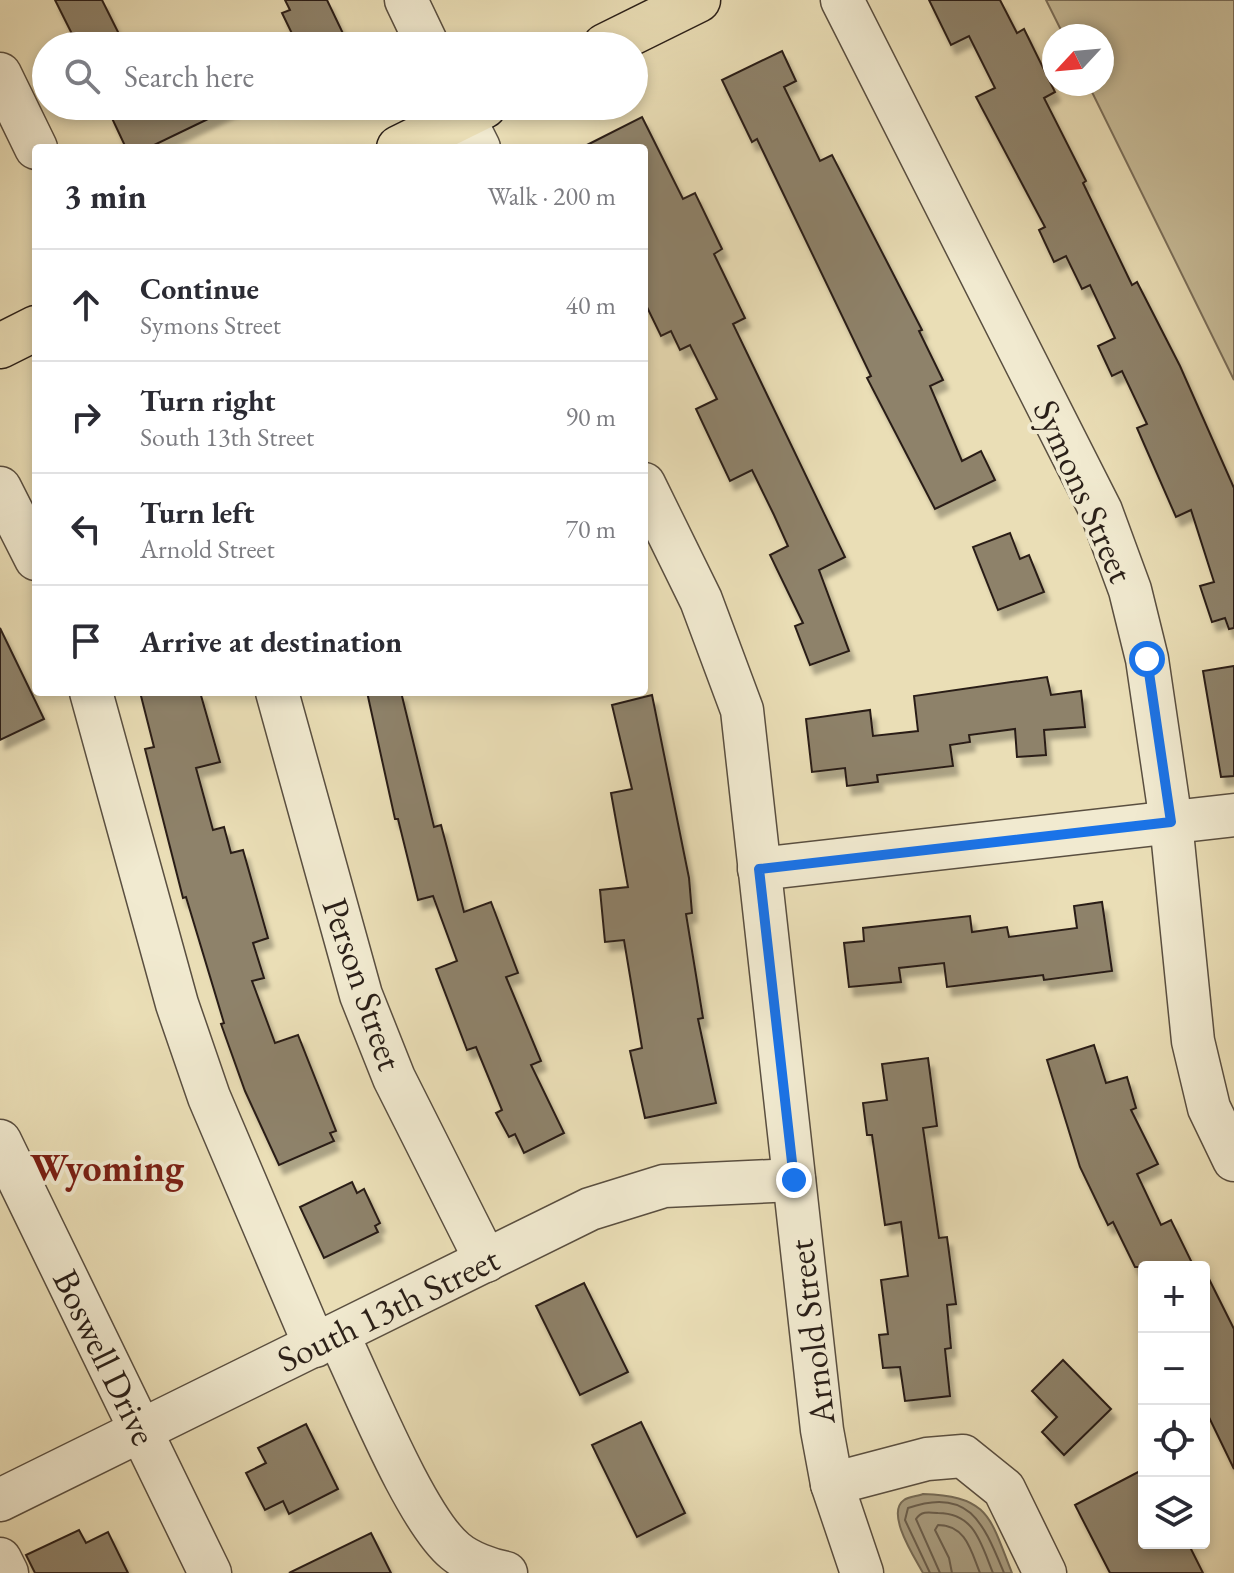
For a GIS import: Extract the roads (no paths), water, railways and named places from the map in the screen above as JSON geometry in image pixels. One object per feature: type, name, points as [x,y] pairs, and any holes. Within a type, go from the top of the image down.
[{"type":"main road","points":[[633,32],[698,0]]},
{"type":"main road","points":[[409,144],[469,120]]},
{"type":"main road","points":[[0,346],[32,330]]},
{"type":"street","points":[[406,0],[421,32]]},
{"type":"street","name":"Symons Street","points":[[842,0],[1101,511],[1130,590],[1147,659],[1171,822],[1193,1041],[1209,1108],[1234,1160]]},
{"type":"street","points":[[0,74],[34,144]]},
{"type":"street","points":[[0,488],[32,551]]},
{"type":"street","name":"Arnold Street","points":[[648,492],[701,600],[742,710],[822,1430],[832,1484],[862,1573]]},
{"type":"street","points":[[92,696],[190,1044],[263,1230],[423,1510],[455,1551],[491,1570],[506,1573]]},
{"type":"street","name":"Person Street","points":[[278,696],[361,995],[394,1078],[486,1261]]},
{"type":"street","points":[[759,869],[1234,815]]},
{"type":"street","name":"Boswell Drive","points":[[0,1141],[210,1573]]},
{"type":"street","name":"South 13th Street","points":[[0,1500],[590,1209],[664,1186],[794,1180]]},
{"type":"street","points":[[832,1484],[927,1459],[963,1456],[1004,1489],[1045,1573]]},
{"type":"street","points":[[0,1559],[7,1573]]},
{"type":"water","points":[[923,1494],[962,1499],[975,1505],[992,1524],[1012,1573],[923,1573],[903,1536],[898,1515],[899,1506],[904,1500]]},
{"type":"district","name":"Wyoming","points":[[107,1167]]}]
